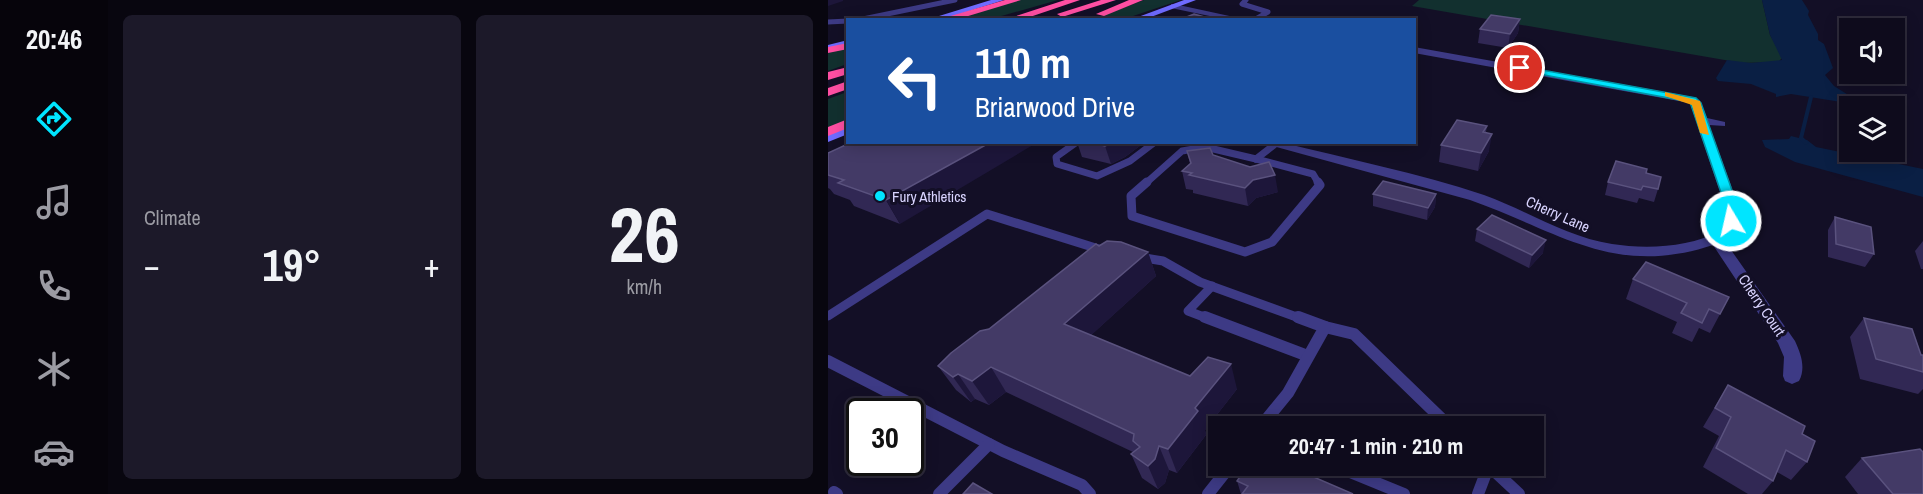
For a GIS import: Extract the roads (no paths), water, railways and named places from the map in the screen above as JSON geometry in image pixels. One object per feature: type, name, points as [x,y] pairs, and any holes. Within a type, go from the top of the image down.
[{"type":"highway","points":[[949,18],[1016,0]]},
{"type":"highway","points":[[1016,18],[1075,0]]},
{"type":"highway","points":[[1052,18],[1111,0]]},
{"type":"highway","points":[[1090,18],[1138,0]]},
{"type":"highway","points":[[828,49],[846,44]]},
{"type":"highway","points":[[828,76],[846,71]]},
{"type":"highway","points":[[828,92],[846,86]]},
{"type":"highway","points":[[828,132],[846,124]]},
{"type":"main road","points":[[937,18],[1000,0]]},
{"type":"main road","points":[[1140,18],[1192,0]]},
{"type":"main road","points":[[828,138],[846,131]]},
{"type":"street","points":[[1174,6],[1234,18]]},
{"type":"street","points":[[1416,50],[1680,96],[1696,103],[1733,210],[1725,233],[1716,239]]},
{"type":"street","points":[[1702,120],[1721,124]]},
{"type":"street","name":"Cherry Lane","points":[[1269,144],[1477,197],[1575,241],[1598,248],[1650,252],[1699,246],[1716,239]]},
{"type":"street","name":"Cherry Court","points":[[1716,239],[1786,341],[1793,357],[1792,376]]},
{"type":"lane","points":[[868,18],[955,0]]},
{"type":"lane","points":[[1246,0],[1242,4],[1245,7],[1268,12],[1258,18]]},
{"type":"lane","points":[[828,22],[846,21]]},
{"type":"lane","points":[[1074,144],[1056,157],[1057,164],[1097,176],[1130,161],[1152,144]]},
{"type":"lane","points":[[1256,159],[1269,144]]},
{"type":"lane","points":[[1205,147],[1256,159],[1313,174],[1320,184],[1272,242],[1245,252],[1132,216],[1131,196],[1182,151],[1205,147]]},
{"type":"lane","points":[[828,316],[987,213],[1091,248],[1111,252]]},
{"type":"lane","points":[[1132,256],[1163,261],[1212,286],[1325,327],[1354,334],[1439,416]]},
{"type":"lane","points":[[1212,286],[1188,311],[1308,356]]},
{"type":"lane","points":[[1270,416],[1288,393],[1325,327]]},
{"type":"lane","points":[[828,361],[990,444],[1082,484],[1090,494]]},
{"type":"lane","points":[[939,494],[990,444]]},
{"type":"lane","points":[[1208,494],[1222,476]]},
{"type":"lane","points":[[1360,476],[1404,494]]},
{"type":"lane","points":[[1478,494],[1485,476]]},
{"type":"lane","points":[[1500,476],[1519,494]]},
{"type":"water","points":[[1762,0],[1802,0],[1809,11],[1808,15],[1818,34],[1818,40],[1824,44],[1833,68],[1825,75],[1834,86],[1850,96],[1839,96],[1839,102],[1791,94],[1776,97],[1776,94],[1751,84],[1718,81],[1716,78],[1727,60],[1751,63],[1782,60],[1770,35]]},
{"type":"water","points":[[1791,136],[1807,140],[1816,147],[1839,152],[1839,162],[1889,162],[1923,169],[1923,197],[1795,162],[1765,147],[1762,140],[1789,139]]},
{"type":"waterway","points":[[1806,143],[1801,138],[1811,97]]},
{"type":"place","name":"Fury Athletics","points":[[880,196]]}]
